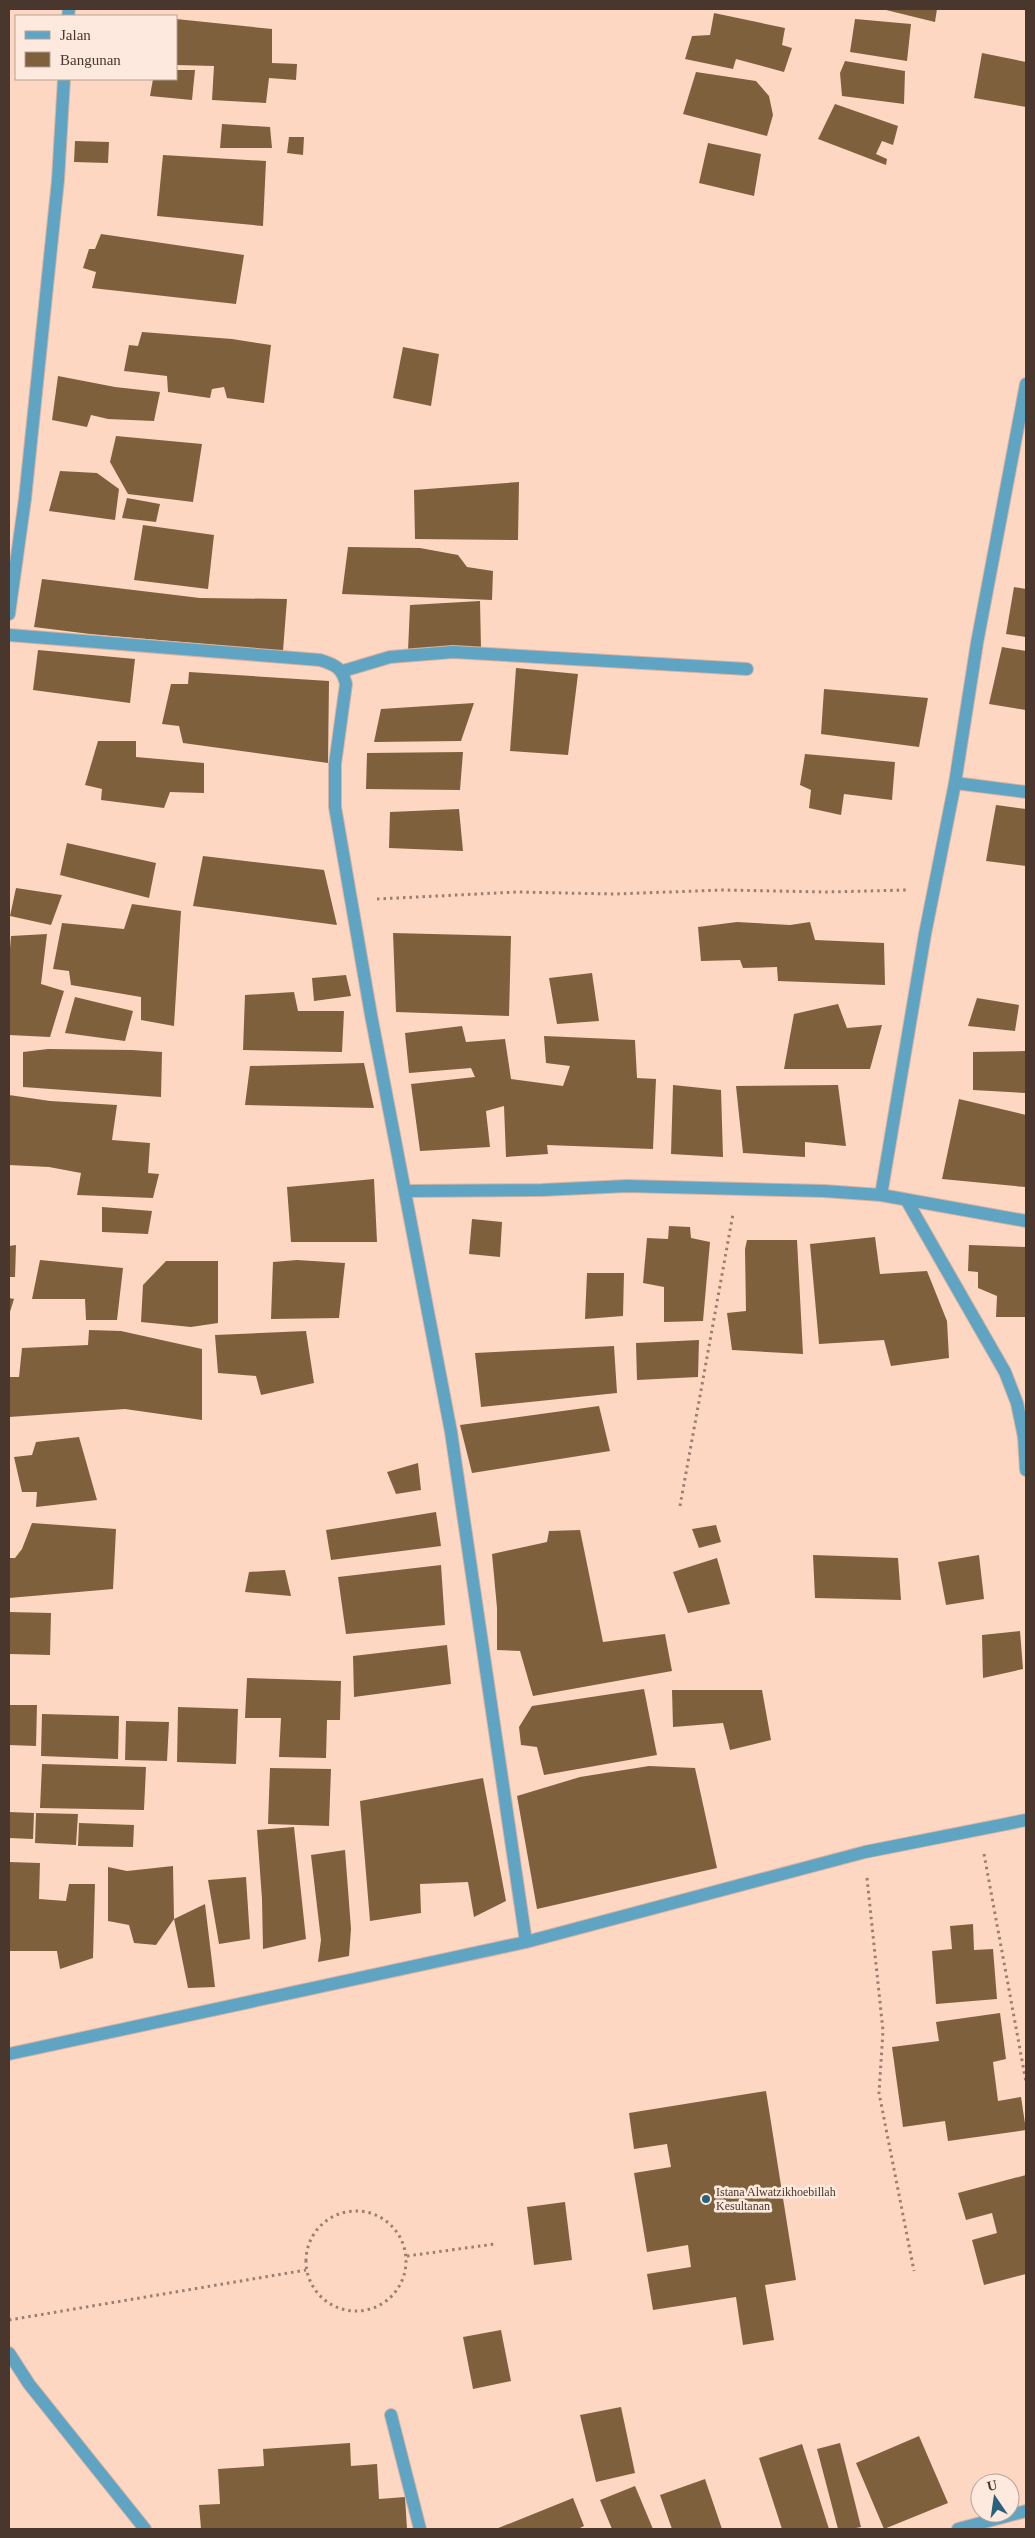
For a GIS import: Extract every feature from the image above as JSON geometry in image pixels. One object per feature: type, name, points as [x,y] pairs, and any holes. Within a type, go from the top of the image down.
[{"type":"street","points":[[9,614],[26,489],[58,180],[64,80]]},
{"type":"street","points":[[881,1195],[934,890],[955,783],[980,624],[1026,384]]},
{"type":"street","points":[[9,635],[320,660],[337,666],[342,671],[346,684],[335,764],[335,807],[371,1015],[406,1192],[429,1326],[451,1432],[526,1942]]},
{"type":"street","points":[[342,671],[390,656],[453,652],[747,669]]},
{"type":"street","points":[[955,783],[1026,792]]},
{"type":"street","points":[[406,1192],[542,1190],[627,1186],[824,1191],[881,1195],[1026,1221]]},
{"type":"street","points":[[907,1201],[1005,1372],[1021,1420],[1026,1470]]},
{"type":"street","points":[[9,2054],[526,1942],[865,1852],[1026,1820]]},
{"type":"street","points":[[9,2353],[29,2384],[145,2529]]},
{"type":"street","points":[[391,2415],[420,2529]]},
{"type":"street","points":[[958,2529],[1026,2511]]},
{"type":"path","points":[[352,904],[384,898],[517,892],[614,894],[723,890],[826,892],[934,890]]},
{"type":"path","points":[[680,1506],[737,1190]]},
{"type":"path","points":[[979,1829],[1026,2082]]},
{"type":"path","points":[[865,1852],[883,2032],[879,2093],[914,2271]]},
{"type":"path","points":[[361,2210],[383,2218],[400,2234],[407,2256],[404,2278],[393,2297],[374,2309],[352,2312],[331,2305],[314,2291],[306,2270],[307,2247],[318,2227],[338,2214],[361,2210]]},
{"type":"path","points":[[407,2256],[495,2244]]},
{"type":"path","points":[[9,2320],[306,2270]]},
{"type":"building","points":[[882,9],[937,9],[935,22]]},
{"type":"building","points":[[714,13],[785,28],[782,45],[792,48],[784,72],[736,59],[733,69],[685,59],[692,36],[710,35]]},
{"type":"building","points":[[178,19],[272,29],[272,63],[297,64],[296,80],[269,78],[266,103],[212,100],[214,66],[178,65]]},
{"type":"building","points":[[855,19],[911,24],[907,61],[850,52]]},
{"type":"building","points":[[982,53],[1026,62],[1026,107],[974,98]]},
{"type":"building","points":[[845,61],[905,71],[904,104],[842,96],[840,73]]},
{"type":"building","points":[[178,70],[195,70],[192,100],[150,96],[153,80],[178,80]]},
{"type":"building","points":[[696,72],[756,81],[769,96],[773,115],[767,136],[683,114]]},
{"type":"building","points":[[835,104],[898,126],[893,145],[882,141],[876,154],[887,159],[886,165],[818,139]]},
{"type":"building","points":[[222,124],[270,127],[272,148],[220,148]]},
{"type":"building","points":[[289,137],[304,137],[303,155],[287,153]]},
{"type":"building","points":[[75,141],[109,142],[108,163],[74,162]]},
{"type":"building","points":[[708,143],[761,154],[754,196],[699,183]]},
{"type":"building","points":[[163,155],[266,161],[263,226],[157,216]]},
{"type":"building","points":[[101,234],[244,255],[236,304],[92,288],[96,272],[83,268],[89,249],[95,249]]},
{"type":"building","points":[[142,332],[232,339],[271,345],[264,403],[227,398],[224,387],[212,389],[210,398],[168,392],[167,376],[124,371],[129,345],[138,346]]},
{"type":"building","points":[[403,347],[439,354],[431,406],[393,398]]},
{"type":"building","points":[[58,376],[115,387],[160,392],[154,421],[108,419],[91,415],[87,427],[52,420]]},
{"type":"building","points":[[116,436],[202,444],[193,502],[128,494],[110,462]]},
{"type":"building","points":[[60,471],[97,473],[119,489],[115,520],[49,511]]},
{"type":"building","points":[[519,482],[518,540],[415,539],[414,490]]},
{"type":"building","points":[[127,498],[160,504],[156,522],[122,518]]},
{"type":"building","points":[[143,525],[214,535],[208,589],[134,580]]},
{"type":"building","points":[[348,547],[420,548],[458,555],[467,567],[493,571],[492,600],[342,594]]},
{"type":"building","points":[[42,579],[200,598],[287,599],[283,651],[90,634],[34,627]]},
{"type":"building","points":[[1014,587],[1026,589],[1026,637],[1006,634]]},
{"type":"building","points":[[480,601],[481,648],[408,651],[410,605]]},
{"type":"building","points":[[1002,647],[1026,651],[1026,710],[989,704]]},
{"type":"building","points":[[38,650],[135,659],[130,703],[33,690]]},
{"type":"building","points":[[516,668],[578,674],[568,755],[510,751]]},
{"type":"building","points":[[189,672],[329,681],[328,763],[183,743],[179,726],[162,724],[171,684],[188,684]]},
{"type":"building","points":[[824,689],[928,698],[919,747],[821,734]]},
{"type":"building","points":[[474,703],[461,741],[374,742],[381,709]]},
{"type":"building","points":[[98,741],[136,741],[136,757],[204,763],[204,793],[170,792],[164,808],[101,800],[102,789],[85,785]]},
{"type":"building","points":[[463,752],[460,790],[366,789],[367,753]]},
{"type":"building","points":[[805,754],[895,762],[892,800],[844,794],[841,815],[809,808],[811,790],[800,785]]},
{"type":"building","points":[[996,805],[1026,809],[1026,866],[986,861]]},
{"type":"building","points":[[459,809],[463,851],[389,848],[390,812]]},
{"type":"building","points":[[67,843],[156,863],[149,898],[60,875]]},
{"type":"building","points":[[203,856],[324,870],[337,925],[193,906]]},
{"type":"building","points":[[16,888],[62,895],[51,925],[10,916]]},
{"type":"building","points":[[132,904],[181,911],[174,1026],[141,1020],[141,997],[71,985],[69,971],[53,969],[62,923],[124,929]]},
{"type":"building","points":[[737,922],[790,925],[810,922],[815,940],[884,943],[885,985],[778,981],[777,967],[743,968],[740,960],[701,961],[698,927]]},
{"type":"building","points":[[393,933],[511,936],[509,1016],[396,1012]]},
{"type":"building","points":[[47,934],[41,984],[64,991],[50,1037],[9,1035],[11,936]]},
{"type":"building","points":[[592,973],[599,1021],[557,1024],[549,978]]},
{"type":"building","points":[[346,975],[351,996],[314,1001],[312,978]]},
{"type":"building","points":[[294,992],[298,1011],[344,1011],[342,1052],[243,1050],[245,995]]},
{"type":"building","points":[[75,997],[133,1011],[125,1041],[65,1033]]},
{"type":"building","points":[[977,998],[1019,1005],[1015,1031],[968,1026]]},
{"type":"building","points":[[838,1004],[847,1028],[882,1025],[870,1069],[784,1069],[794,1014]]},
{"type":"building","points":[[462,1026],[466,1042],[505,1039],[511,1079],[563,1086],[570,1066],[546,1063],[544,1036],[635,1040],[637,1078],[656,1079],[653,1149],[547,1145],[548,1154],[506,1157],[504,1106],[486,1111],[490,1147],[420,1151],[411,1084],[475,1077],[471,1068],[409,1073],[405,1033]]},
{"type":"building","points":[[48,1049],[162,1052],[161,1097],[23,1087],[23,1052]]},
{"type":"building","points":[[1026,1051],[1026,1093],[973,1090],[973,1052]]},
{"type":"building","points":[[364,1063],[374,1108],[245,1105],[250,1066]]},
{"type":"building","points":[[673,1085],[721,1090],[723,1157],[671,1154]]},
{"type":"building","points":[[838,1085],[846,1146],[805,1142],[805,1157],[743,1153],[736,1086]]},
{"type":"building","points":[[9,1095],[50,1101],[117,1105],[112,1140],[150,1143],[148,1173],[159,1174],[153,1198],[77,1195],[81,1173],[49,1167],[9,1165]]},
{"type":"building","points":[[959,1099],[1026,1115],[1025,1187],[942,1179]]},
{"type":"building","points":[[374,1179],[377,1242],[291,1242],[287,1187]]},
{"type":"building","points":[[102,1207],[152,1211],[148,1234],[102,1232]]},
{"type":"building","points":[[472,1219],[502,1222],[500,1257],[469,1254]]},
{"type":"building","points":[[669,1226],[690,1227],[691,1238],[710,1242],[703,1321],[664,1322],[664,1287],[643,1283],[647,1238],[668,1239]]},
{"type":"building","points":[[875,1237],[880,1274],[927,1271],[947,1321],[949,1358],[891,1366],[884,1340],[819,1344],[810,1244]]},
{"type":"building","points":[[747,1240],[797,1240],[803,1354],[732,1350],[727,1313],[746,1311],[745,1249]]},
{"type":"building","points":[[16,1245],[15,1277],[9,1277],[9,1246]]},
{"type":"building","points":[[969,1245],[1026,1247],[1026,1317],[996,1317],[997,1296],[978,1288],[978,1272],[968,1271]]},
{"type":"building","points":[[40,1260],[123,1268],[117,1320],[86,1320],[85,1299],[32,1299]]},
{"type":"building","points":[[297,1260],[345,1263],[339,1318],[271,1319],[273,1262]]},
{"type":"building","points":[[166,1261],[218,1261],[218,1323],[191,1327],[141,1322],[143,1285]]},
{"type":"building","points":[[587,1273],[624,1273],[623,1316],[585,1319]]},
{"type":"building","points":[[9,1298],[14,1299],[9,1315]]},
{"type":"building","points":[[89,1330],[121,1331],[202,1349],[202,1420],[125,1409],[9,1417],[9,1377],[19,1377],[22,1348],[88,1345]]},
{"type":"building","points":[[306,1331],[314,1383],[261,1395],[256,1376],[218,1373],[215,1335]]},
{"type":"building","points":[[699,1340],[698,1377],[637,1380],[636,1343]]},
{"type":"building","points":[[614,1346],[617,1393],[481,1407],[475,1353]]},
{"type":"building","points":[[599,1406],[610,1451],[472,1473],[460,1425]]},
{"type":"building","points":[[79,1437],[97,1500],[36,1507],[37,1492],[22,1492],[14,1457],[32,1455],[36,1442]]},
{"type":"building","points":[[418,1463],[421,1490],[396,1494],[387,1472]]},
{"type":"building","points":[[436,1512],[441,1546],[331,1560],[326,1530]]},
{"type":"building","points":[[32,1523],[116,1529],[113,1589],[9,1598],[9,1558],[15,1558],[22,1549]]},
{"type":"building","points":[[716,1525],[721,1542],[699,1548],[692,1529]]},
{"type":"building","points":[[580,1530],[603,1642],[665,1634],[672,1671],[533,1696],[520,1651],[497,1650],[497,1608],[492,1554],[547,1542],[549,1531]]},
{"type":"building","points":[[813,1555],[898,1558],[901,1600],[815,1598]]},
{"type":"building","points":[[979,1555],[984,1599],[946,1605],[938,1562]]},
{"type":"building","points":[[717,1558],[730,1604],[688,1613],[673,1572]]},
{"type":"building","points":[[441,1565],[445,1625],[346,1634],[338,1577]]},
{"type":"building","points":[[285,1570],[291,1596],[245,1592],[249,1572]]},
{"type":"building","points":[[9,1612],[51,1613],[50,1655],[9,1654]]},
{"type":"building","points":[[1020,1631],[1023,1669],[983,1678],[982,1635]]},
{"type":"building","points":[[447,1645],[451,1684],[354,1697],[353,1656]]},
{"type":"building","points":[[247,1678],[341,1681],[340,1720],[327,1720],[326,1758],[279,1757],[281,1718],[245,1718]]},
{"type":"building","points":[[644,1689],[657,1755],[544,1775],[537,1747],[521,1745],[519,1727],[532,1706]]},
{"type":"building","points":[[672,1690],[762,1690],[771,1740],[730,1750],[723,1723],[673,1727]]},
{"type":"building","points":[[9,1705],[37,1705],[36,1746],[9,1745]]},
{"type":"building","points":[[178,1707],[238,1709],[236,1764],[177,1762]]},
{"type":"building","points":[[42,1714],[119,1716],[118,1759],[41,1756]]},
{"type":"building","points":[[126,1721],[169,1722],[167,1761],[125,1760]]},
{"type":"building","points":[[42,1764],[146,1767],[144,1810],[40,1808]]},
{"type":"building","points":[[649,1766],[695,1768],[717,1868],[537,1909],[517,1796],[580,1777]]},
{"type":"building","points":[[270,1768],[331,1769],[329,1826],[268,1824]]},
{"type":"building","points":[[483,1778],[506,1901],[474,1917],[468,1882],[420,1884],[421,1913],[370,1921],[360,1801]]},
{"type":"building","points":[[9,1812],[34,1813],[33,1839],[9,1838]]},
{"type":"building","points":[[36,1813],[78,1814],[76,1845],[35,1843]]},
{"type":"building","points":[[79,1823],[134,1825],[133,1847],[78,1846]]},
{"type":"building","points":[[294,1827],[306,1939],[263,1949],[262,1899],[257,1830]]},
{"type":"building","points":[[345,1850],[351,1929],[349,1956],[318,1962],[321,1940],[311,1855]]},
{"type":"building","points":[[9,1862],[40,1863],[39,1899],[66,1901],[69,1884],[95,1884],[93,1958],[60,1969],[57,1951],[9,1951]]},
{"type":"building","points":[[173,1866],[174,1919],[156,1945],[134,1943],[129,1925],[108,1921],[108,1867],[127,1871]]},
{"type":"building","points":[[246,1877],[250,1939],[219,1944],[208,1880]]},
{"type":"building","points":[[205,1904],[215,1987],[188,1988],[174,1919]]},
{"type":"building","points":[[973,1924],[974,1950],[993,1949],[997,1999],[936,2004],[932,1951],[952,1949],[950,1926]]},
{"type":"building","points":[[1000,2013],[1006,2059],[993,2062],[998,2101],[1021,2097],[1026,2130],[948,2141],[945,2121],[903,2127],[892,2047],[939,2041],[936,2022]]},
{"type":"building","points":[[766,2091],[796,2280],[765,2285],[774,2340],[743,2345],[736,2297],[653,2310],[647,2274],[691,2267],[688,2245],[647,2252],[634,2173],[671,2167],[667,2144],[634,2149],[629,2113]]},
{"type":"building","points":[[1026,2175],[1026,2274],[984,2285],[972,2240],[997,2233],[992,2213],[966,2220],[958,2193]]},
{"type":"building","points":[[565,2202],[572,2260],[534,2265],[527,2207]]},
{"type":"building","points":[[501,2330],[511,2381],[473,2389],[463,2337]]},
{"type":"building","points":[[621,2407],[635,2473],[596,2482],[580,2415]]},
{"type":"building","points":[[919,2436],[948,2503],[884,2529],[856,2463]]},
{"type":"building","points":[[350,2443],[351,2466],[377,2464],[379,2499],[405,2497],[407,2529],[201,2529],[199,2505],[220,2504],[218,2469],[264,2466],[263,2449]]},
{"type":"building","points":[[840,2443],[861,2527],[851,2529],[838,2529],[817,2449]]},
{"type":"building","points":[[802,2444],[829,2529],[782,2529],[759,2458]]},
{"type":"building","points":[[705,2479],[722,2529],[672,2529],[660,2495]]},
{"type":"building","points":[[635,2486],[653,2529],[612,2529],[600,2500]]},
{"type":"building","points":[[573,2498],[584,2526],[578,2529],[496,2529]]},
{"type":"place","name":"Istana Alwatzikhoebillah Kesultanan","points":[[706,2199]]}]
